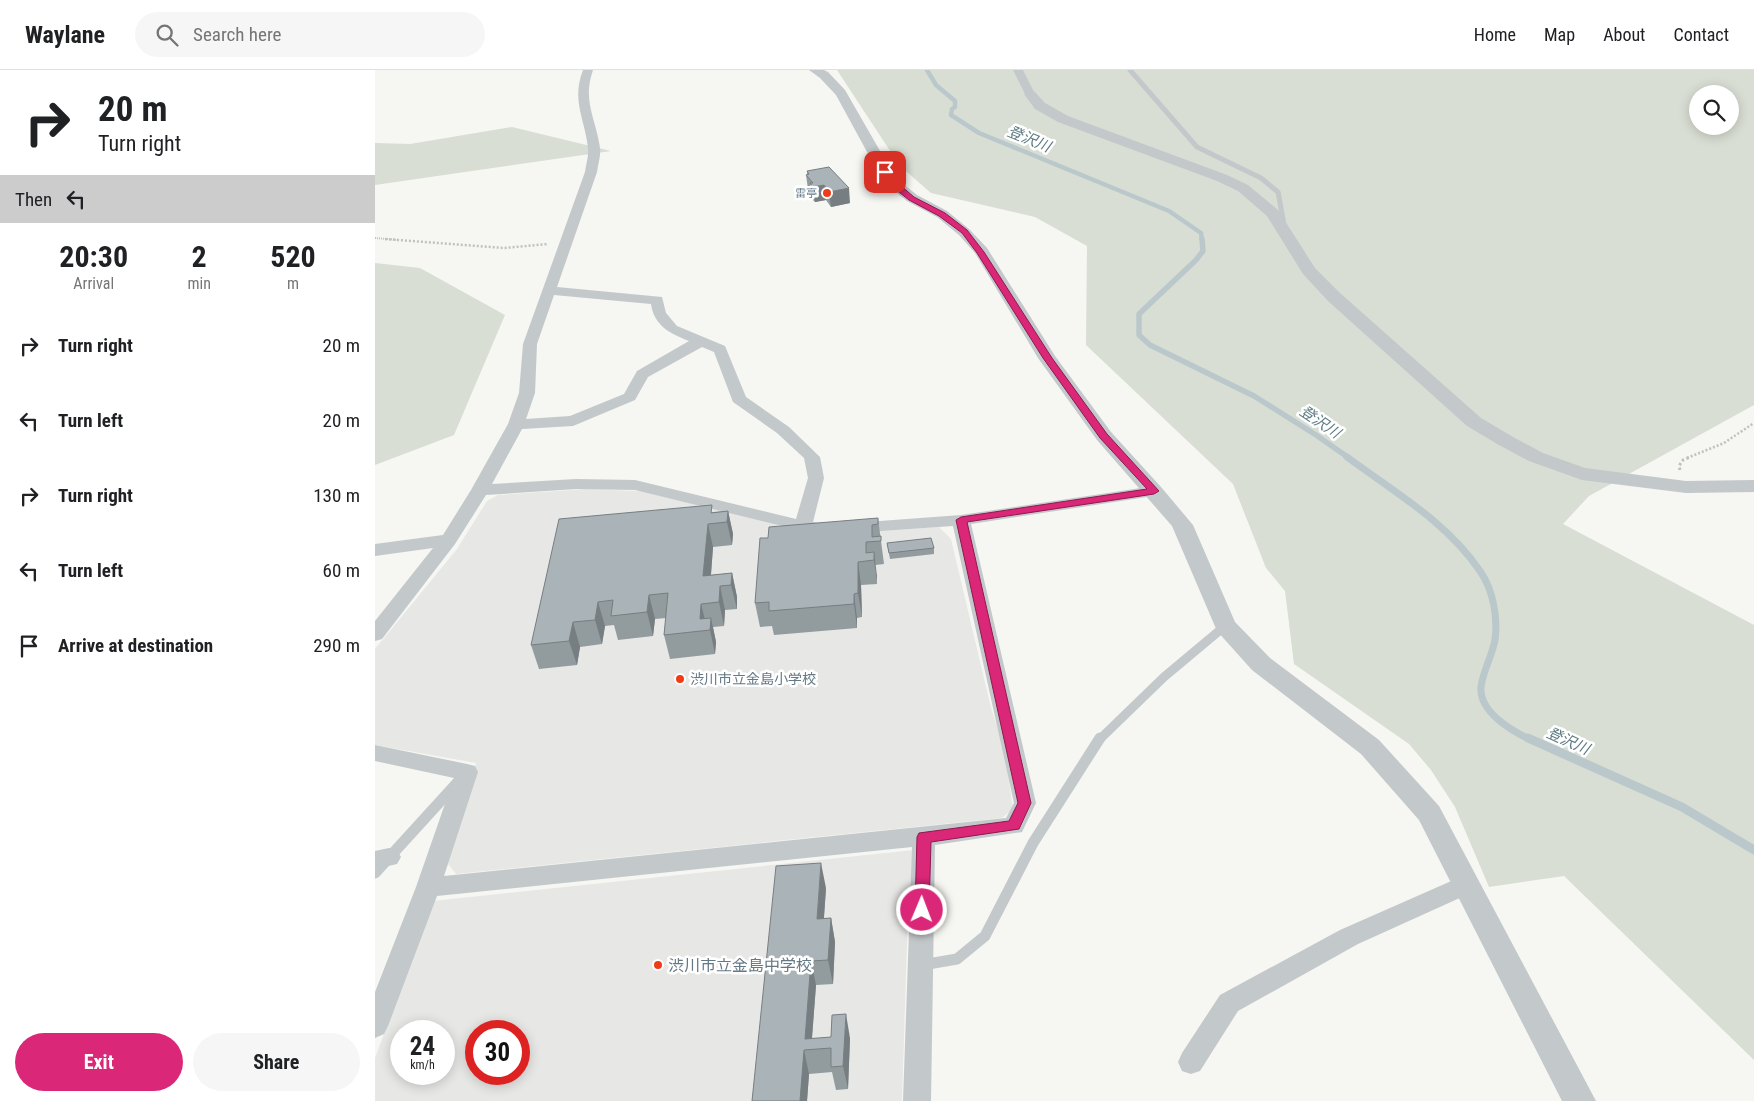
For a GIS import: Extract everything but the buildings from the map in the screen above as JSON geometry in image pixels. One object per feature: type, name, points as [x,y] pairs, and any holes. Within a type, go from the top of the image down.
[{"type":"street","points":[[375,634],[449,540],[480,490],[516,424],[527,393],[530,344],[591,172],[594,150],[583,105],[583,80],[588,70]]},
{"type":"street","points":[[815,70],[823,75],[841,93],[885,172],[897,186],[912,198],[949,220],[964,232],[981,252],[1047,358],[1104,436],[1154,491],[1182,526],[1225,626],[1261,664],[1371,747],[1429,814],[1579,1101]]},
{"type":"street","points":[[1018,70],[1030,94],[1040,106],[1063,119],[1222,178],[1243,188],[1273,213],[1309,270],[1334,298],[1474,422],[1536,457],[1582,474],[1686,487],[1754,486]]},
{"type":"street","points":[[549,290],[657,300],[659,314],[672,329],[720,349],[739,399],[783,430],[812,457],[816,478],[803,526]]},
{"type":"street","points":[[516,424],[573,421],[630,397],[642,374],[701,341]]},
{"type":"street","points":[[480,490],[576,484],[635,484],[803,526],[842,529],[961,520],[1154,491]]},
{"type":"street","points":[[429,887],[924,837],[1014,826],[1025,803],[961,520]]},
{"type":"street","points":[[375,550],[449,540]]},
{"type":"street","points":[[375,754],[467,772],[429,887],[375,1026]]},
{"type":"street","points":[[917,1101],[924,837]]},
{"type":"street","points":[[1191,1062],[1229,1003],[1349,937],[1465,886]]},
{"type":"lane","points":[[1130,70],[1197,147],[1261,178],[1278,192],[1286,233]]},
{"type":"lane","points":[[921,966],[957,960],[985,936],[1033,843],[1097,741],[1164,677],[1225,626]]},
{"type":"lane","points":[[380,863],[467,772]]},
{"type":"path","points":[[375,238],[494,248],[566,243]]},
{"type":"path","points":[[1686,487],[1679,466],[1683,460],[1724,443],[1754,423]]},
{"type":"shaded area","points":[[837,70],[1754,70],[1754,405],[1589,496],[1563,524],[1754,625],[1754,1060],[1564,876],[1489,887],[1455,807],[1431,770],[1409,744],[1294,664],[1285,591],[1266,568],[1233,484],[1086,345],[1087,246],[1035,217],[931,193],[900,166]]},
{"type":"shaded area","points":[[512,127],[611,151],[375,185],[375,143],[410,144]]},
{"type":"shaded area","points":[[375,263],[420,268],[505,315],[454,435],[375,465]]},
{"type":"shaded area","name":"渋川市立金島小学校","points":[[586,489],[640,491],[824,535],[939,527],[951,539],[991,708],[1004,747],[1013,809],[1002,818],[456,874],[448,864],[476,763],[375,745],[375,649],[457,549],[487,501],[498,495]]},
{"type":"shaded area","name":"渋川市立金島中学校","points":[[914,850],[916,857],[908,912],[902,1101],[375,1101],[375,1058],[433,901]]},
{"type":"waterway","name":"登沢川","points":[[927,70],[936,85],[955,101],[955,107],[952,109],[951,115],[979,133],[1169,211],[1201,233],[1202,240]]},
{"type":"waterway","name":"登沢川","points":[[1202,239],[1203,251],[1196,260],[1139,314],[1139,335],[1150,345],[1254,396],[1349,458]]},
{"type":"waterway","name":"登沢川","points":[[1347,457],[1436,522],[1467,553],[1485,578],[1495,613],[1496,631],[1492,652],[1482,681],[1482,696],[1485,705],[1498,720],[1531,740]]},
{"type":"waterway","name":"登沢川","points":[[1528,738],[1682,807],[1754,850]]},
{"type":"place","name":"雷亭","points":[[827,193]]},
{"type":"place","name":"渋川市立金島小学校","points":[[680,679]]},
{"type":"place","name":"渋川市立金島中学校","points":[[658,965]]},
{"type":"route","points":[[885,172],[897,186],[912,198],[942,214],[964,232],[981,252],[1009,300],[1047,358],[1104,436],[1154,491],[961,520],[1025,803],[1014,826],[924,837],[922,910]]}]
